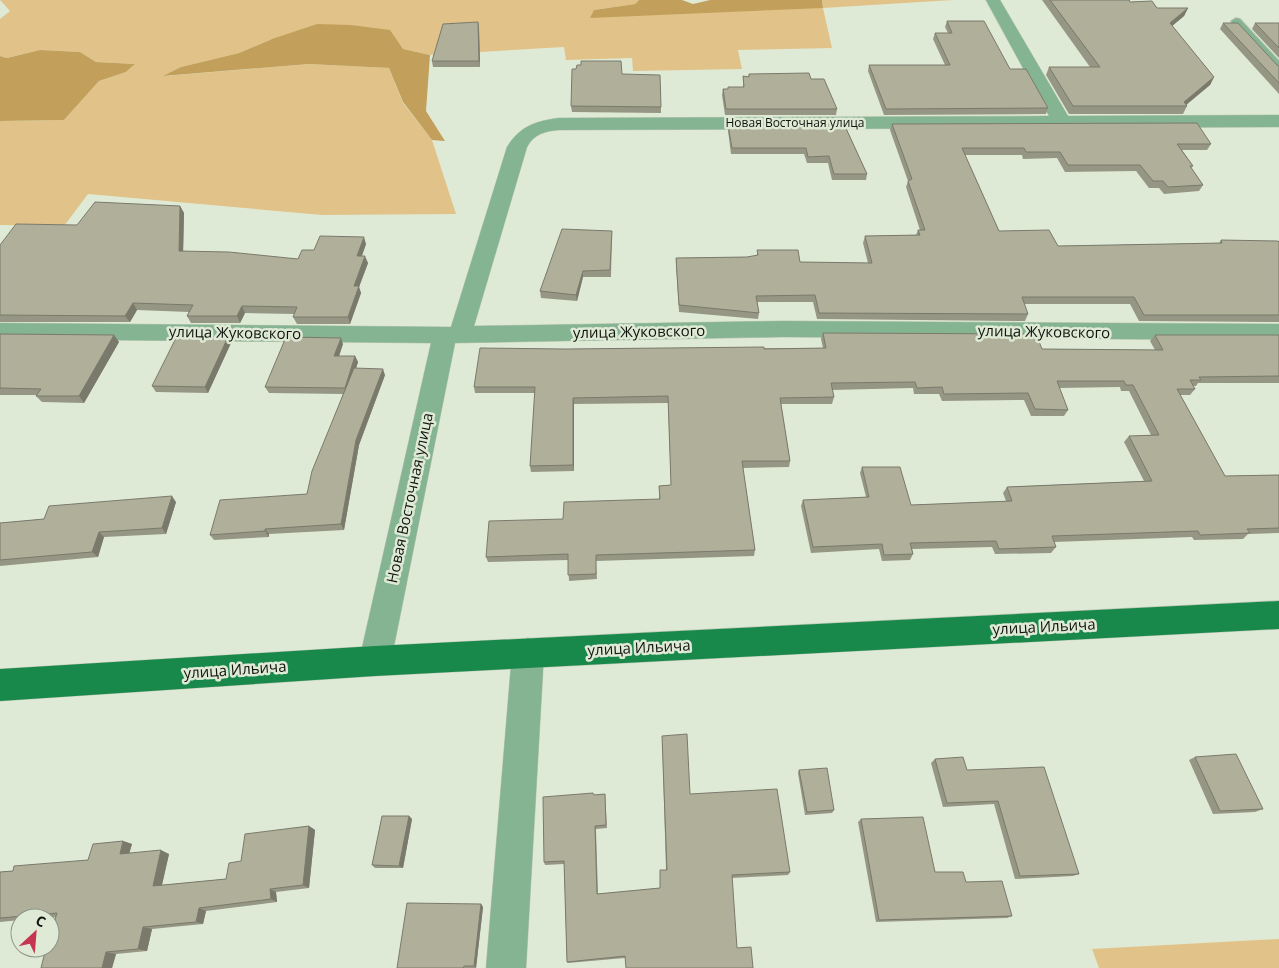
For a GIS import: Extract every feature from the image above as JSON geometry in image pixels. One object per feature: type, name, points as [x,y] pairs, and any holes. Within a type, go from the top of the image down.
[{"type":"main road","name":"улица Ильича","points":[[0,685],[375,661],[1279,615]]},
{"type":"street","points":[[993,1],[1061,121]]},
{"type":"street","name":"Новая Восточная улица","points":[[375,661],[452,335],[517,146],[521,139],[530,131],[542,126],[559,124],[1279,121]]},
{"type":"street","name":"улица Жуковского","points":[[0,331],[452,335],[783,329],[1279,332]]},
{"type":"street","points":[[506,968],[528,654]]},
{"type":"lane","points":[[1236,21],[1279,68]]},
{"type":"shaded area","points":[[0,0],[639,0],[635,4],[594,10],[823,7],[822,0],[953,0],[823,8],[832,48],[738,50],[742,69],[633,71],[632,58],[566,60],[564,47],[430,55],[403,49],[272,39],[239,53],[181,67],[165,76],[309,64],[389,68],[403,103],[432,140],[456,214],[322,215],[88,194],[64,226],[0,225],[0,121],[64,120],[99,81],[126,72],[135,64],[96,62],[80,52],[40,50],[7,58],[0,56],[0,19],[10,11]]},
{"type":"shaded area","points":[[639,0],[682,0],[693,4],[710,0],[822,0],[823,8],[590,18],[594,10],[635,4]]},
{"type":"shaded area","points":[[317,24],[351,25],[390,30],[403,49],[430,55],[426,111],[445,141],[432,140],[403,102],[389,68],[309,64],[163,76],[181,67],[239,53],[272,39]]},
{"type":"shaded area","points":[[40,50],[80,52],[96,62],[135,64],[126,72],[99,81],[64,120],[0,121],[0,56],[7,58]]},
{"type":"shaded area","points":[[1279,939],[1279,968],[1099,968],[1092,949]]},
{"type":"building","points":[[1050,0],[1152,1],[1157,8],[1188,8],[1170,23],[1214,77],[1184,102],[1187,106],[1073,106],[1049,67],[1100,67]]},
{"type":"building","points":[[947,21],[984,21],[1010,69],[1026,69],[1048,108],[886,109],[869,65],[950,65],[935,33],[952,33]]},
{"type":"building","points":[[478,22],[479,61],[432,61],[443,24]]},
{"type":"building","points":[[1223,23],[1238,23],[1279,66],[1279,83]]},
{"type":"building","points":[[1255,23],[1279,23],[1279,48]]},
{"type":"building","points":[[581,61],[621,61],[622,74],[660,75],[661,107],[571,106],[572,69],[576,69],[577,65],[581,65]]},
{"type":"building","points":[[809,73],[811,79],[824,79],[837,109],[726,109],[723,89],[728,89],[728,87],[744,87],[743,76],[749,77],[749,74]]},
{"type":"building","points":[[1197,123],[1211,144],[1177,144],[1193,166],[1190,166],[1203,185],[1168,187],[1163,181],[1153,181],[1140,165],[1068,165],[1060,152],[1026,152],[1024,148],[962,148],[999,231],[1049,230],[1058,246],[1222,243],[1221,240],[1278,241],[1279,315],[1144,315],[1134,297],[1022,297],[1028,314],[819,313],[815,295],[756,296],[759,313],[679,305],[676,258],[747,257],[758,255],[757,250],[798,250],[800,262],[872,263],[865,236],[920,235],[918,230],[925,230],[908,181],[912,179],[892,124]]},
{"type":"building","points":[[844,124],[867,174],[834,174],[829,156],[808,157],[806,148],[732,148],[728,125]]},
{"type":"building","points":[[95,202],[180,206],[179,251],[229,252],[298,259],[302,250],[314,250],[320,236],[364,237],[357,256],[365,256],[354,286],[359,286],[348,317],[293,317],[297,307],[242,306],[237,316],[187,316],[193,305],[133,303],[125,316],[0,315],[0,245],[16,224],[77,225]]},
{"type":"building","points":[[562,229],[612,231],[610,270],[583,271],[576,295],[540,291]]},
{"type":"building","points":[[823,333],[1036,334],[1042,349],[1163,350],[1155,335],[1279,335],[1279,376],[1199,377],[1201,380],[1190,380],[1195,389],[1177,389],[1225,476],[1279,475],[1279,528],[1247,529],[1250,533],[1200,535],[1198,531],[1052,536],[1056,547],[999,549],[996,541],[910,543],[913,554],[884,555],[882,544],[813,547],[803,500],[869,497],[862,467],[900,467],[911,505],[1012,501],[1007,487],[1152,481],[1129,436],[1159,435],[1133,385],[1126,385],[1124,381],[1057,381],[1068,410],[1035,409],[1028,393],[944,394],[942,387],[917,388],[915,382],[831,383],[834,397],[780,398],[790,461],[742,461],[755,550],[596,555],[596,574],[568,575],[568,554],[486,557],[489,521],[563,519],[564,502],[660,499],[659,486],[671,485],[668,396],[573,398],[573,465],[530,466],[535,387],[474,387],[480,348],[826,348]]},
{"type":"building","points":[[0,334],[114,335],[79,396],[36,396],[41,389],[0,388]]},
{"type":"building","points":[[177,336],[228,337],[205,387],[152,386]]},
{"type":"building","points":[[286,337],[341,338],[334,356],[355,356],[345,388],[265,387]]},
{"type":"building","points":[[354,368],[383,369],[356,440],[341,524],[210,535],[220,500],[307,494],[312,471]]},
{"type":"building","points":[[172,496],[162,528],[99,532],[92,552],[0,560],[0,523],[44,519],[49,506]]},
{"type":"building","points":[[687,734],[690,794],[777,789],[790,872],[732,875],[737,948],[751,947],[753,968],[626,968],[625,956],[567,962],[564,861],[544,862],[543,797],[593,793],[594,795],[605,794],[606,825],[595,826],[597,894],[660,888],[660,870],[667,870],[662,736]]},
{"type":"building","points":[[1236,754],[1263,809],[1220,811],[1195,757]]},
{"type":"building","points":[[963,757],[967,770],[1044,767],[1079,874],[1020,876],[998,801],[947,803],[935,759]]},
{"type":"building","points":[[827,768],[834,810],[807,812],[799,770]]},
{"type":"building","points":[[382,816],[409,816],[399,866],[372,865]]},
{"type":"building","points":[[923,817],[935,872],[963,872],[966,882],[1002,881],[1012,916],[879,920],[861,819]]},
{"type":"building","points":[[309,826],[303,885],[270,889],[271,899],[199,908],[196,922],[143,927],[138,949],[106,952],[102,968],[41,968],[44,958],[60,958],[60,908],[10,908],[10,917],[0,918],[0,872],[13,871],[14,866],[88,860],[93,844],[123,841],[120,854],[161,850],[153,886],[226,879],[229,863],[241,861],[245,834]]},
{"type":"building","points":[[407,903],[481,904],[474,966],[464,966],[463,968],[397,968]]}]
